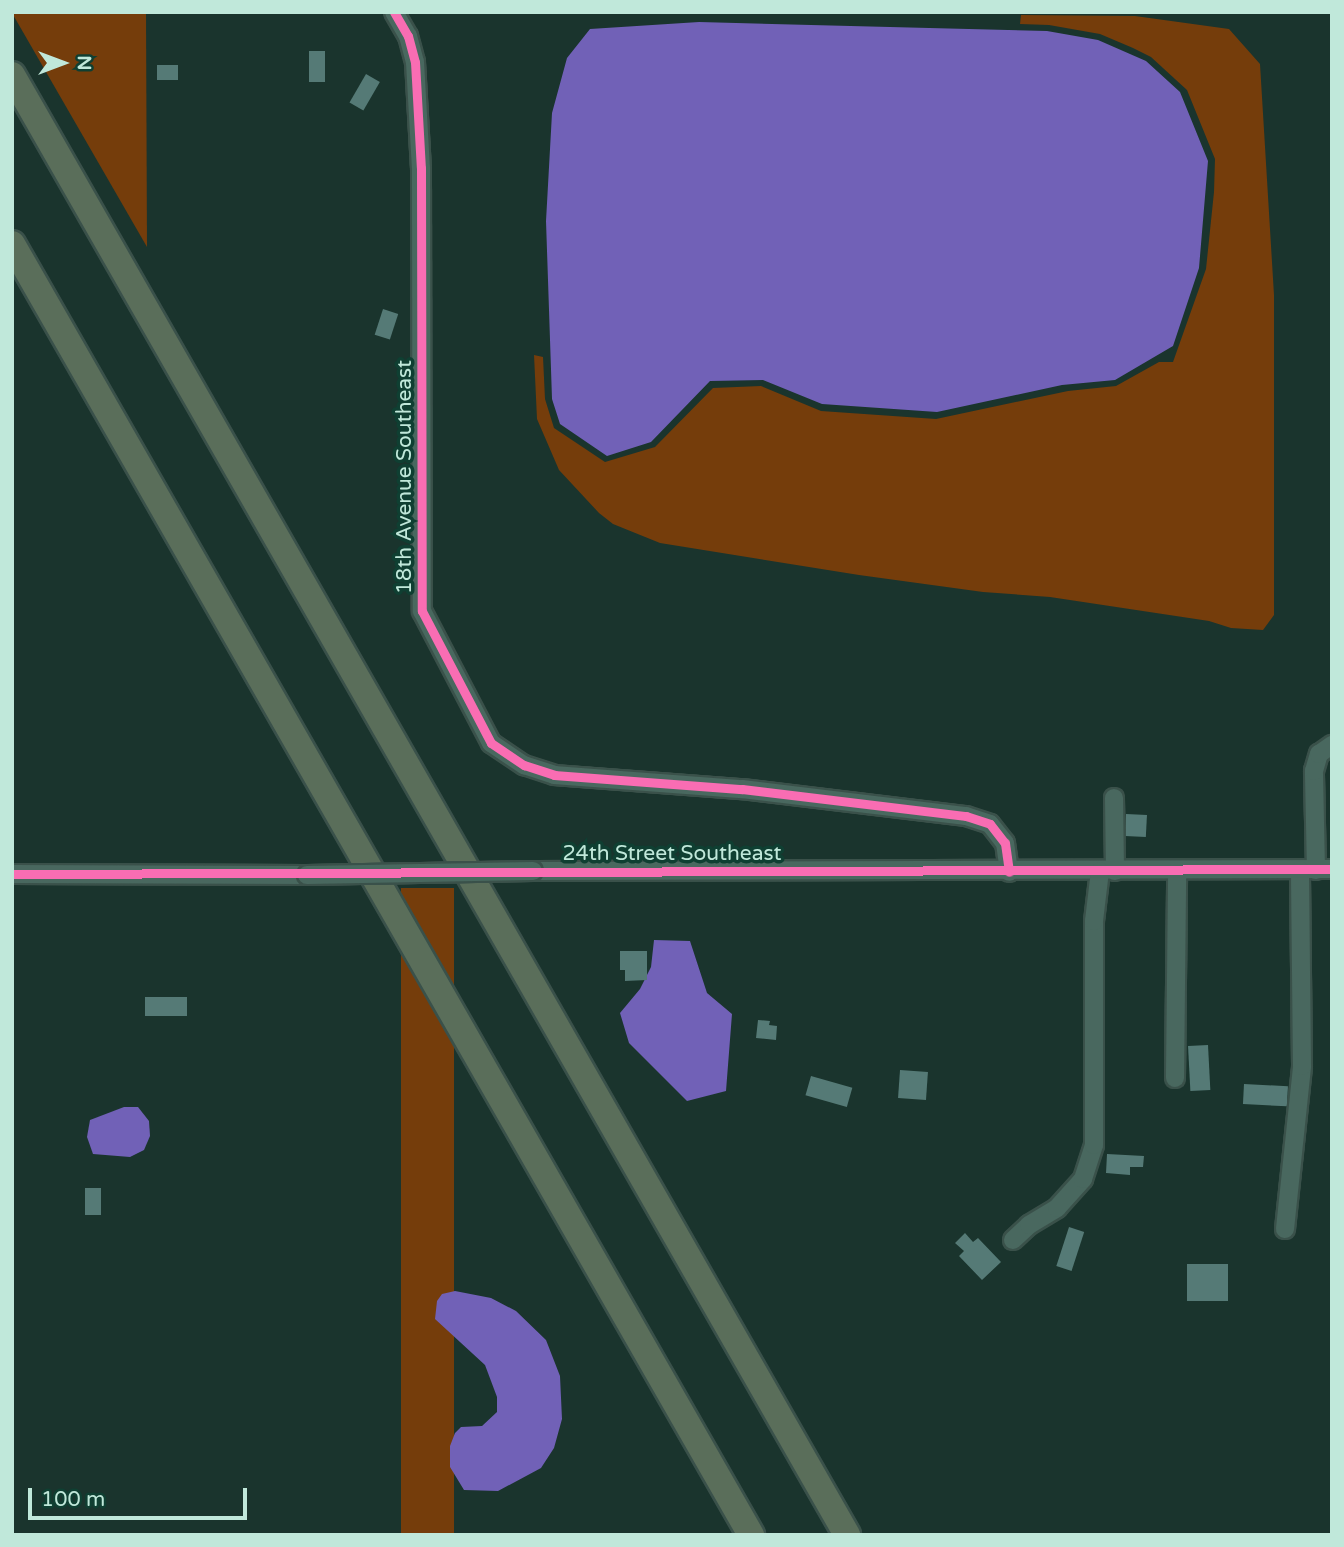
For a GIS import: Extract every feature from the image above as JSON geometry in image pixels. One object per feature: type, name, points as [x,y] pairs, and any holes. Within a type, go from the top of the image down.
[{"type":"highway","points":[[12,75],[847,1535]]},
{"type":"highway","points":[[12,244],[751,1535]]},
{"type":"street","name":"18th Avenue Southeast","points":[[394,12],[408,36],[415,62],[421,168],[422,611],[491,743],[524,765],[554,775],[743,789],[967,816],[990,824],[1005,842],[1009,872]]},
{"type":"street","points":[[1285,1229],[1303,1054],[1316,870],[1323,828],[1314,771],[1319,754],[1332,745]]},
{"type":"street","points":[[1013,1240],[1029,1225],[1057,1208],[1083,1180],[1094,1144],[1094,921],[1107,871],[1114,798]]},
{"type":"street","name":"24th Street Southeast","points":[[12,874],[1316,870]]},
{"type":"street","points":[[1175,1078],[1177,871]]},
{"type":"shaded area","points":[[146,12],[147,247],[12,13]]},
{"type":"shaded area","points":[[1021,15],[1135,16],[1229,29],[1260,64],[1274,295],[1274,615],[1263,630],[1231,628],[1209,621],[1050,597],[983,592],[859,575],[660,543],[613,524],[599,513],[559,470],[537,419],[534,355],[543,357],[545,399],[554,428],[605,462],[655,447],[713,388],[761,386],[821,411],[936,419],[1068,391],[1116,386],[1159,362],[1173,362],[1206,269],[1214,192],[1215,159],[1187,90],[1151,57],[1133,48],[1100,34],[1049,25],[1020,24]]},
{"type":"shaded area","points":[[699,22],[1047,31],[1098,40],[1146,61],[1180,92],[1208,161],[1199,268],[1173,346],[1115,380],[1062,385],[937,412],[822,404],[763,380],[710,381],[651,442],[607,456],[560,424],[552,399],[546,221],[552,113],[567,58],[590,29]]},
{"type":"shaded area","points":[[401,888],[454,888],[454,1535],[401,1535]]},
{"type":"shaded area","points":[[654,940],[690,941],[707,993],[732,1014],[726,1091],[687,1101],[629,1043],[620,1013],[640,989],[651,967]]},
{"type":"shaded area","points":[[124,1107],[138,1107],[149,1121],[150,1136],[144,1150],[130,1157],[93,1154],[87,1137],[90,1120]]},
{"type":"shaded area","points":[[455,1291],[491,1298],[516,1311],[546,1340],[560,1376],[562,1419],[554,1448],[541,1468],[498,1491],[464,1490],[450,1467],[450,1446],[455,1433],[461,1427],[482,1426],[497,1412],[497,1397],[485,1365],[435,1319],[437,1301],[442,1294]]},
{"type":"building","points":[[309,51],[325,51],[325,82],[309,82]]},
{"type":"building","points":[[157,65],[178,65],[178,80],[157,80]]},
{"type":"building","points":[[366,74],[380,82],[363,111],[350,103]]},
{"type":"building","points":[[383,309],[398,314],[390,340],[375,335]]},
{"type":"building","points":[[1126,814],[1147,815],[1146,837],[1125,836]]},
{"type":"building","points":[[620,951],[647,951],[647,980],[625,981],[625,970],[620,970]]},
{"type":"building","points":[[145,997],[187,997],[187,1016],[145,1016]]},
{"type":"building","points":[[758,1020],[770,1021],[769,1025],[777,1026],[776,1040],[756,1038]]},
{"type":"building","points":[[1208,1045],[1210,1090],[1190,1091],[1188,1046]]},
{"type":"building","points":[[900,1070],[928,1072],[926,1100],[898,1098]]},
{"type":"building","points":[[811,1076],[852,1088],[847,1107],[805,1095]]},
{"type":"building","points":[[1244,1084],[1288,1086],[1287,1106],[1243,1104]]},
{"type":"building","points":[[1107,1154],[1144,1156],[1143,1167],[1130,1167],[1130,1175],[1106,1173]]},
{"type":"building","points":[[85,1188],[101,1188],[101,1215],[85,1215]]},
{"type":"building","points":[[1069,1227],[1084,1232],[1072,1271],[1056,1266]]},
{"type":"building","points":[[965,1233],[973,1242],[978,1238],[1001,1262],[982,1280],[959,1256],[964,1251],[955,1243]]},
{"type":"building","points":[[1187,1264],[1228,1264],[1228,1301],[1187,1301]]},
{"type":"cycle path","points":[[394,12],[408,36],[415,62],[421,168],[422,611],[491,743],[524,765],[554,775],[742,789],[966,816],[990,824],[1005,843],[1009,872]]},
{"type":"cycle path","points":[[12,874],[1332,869]]}]
